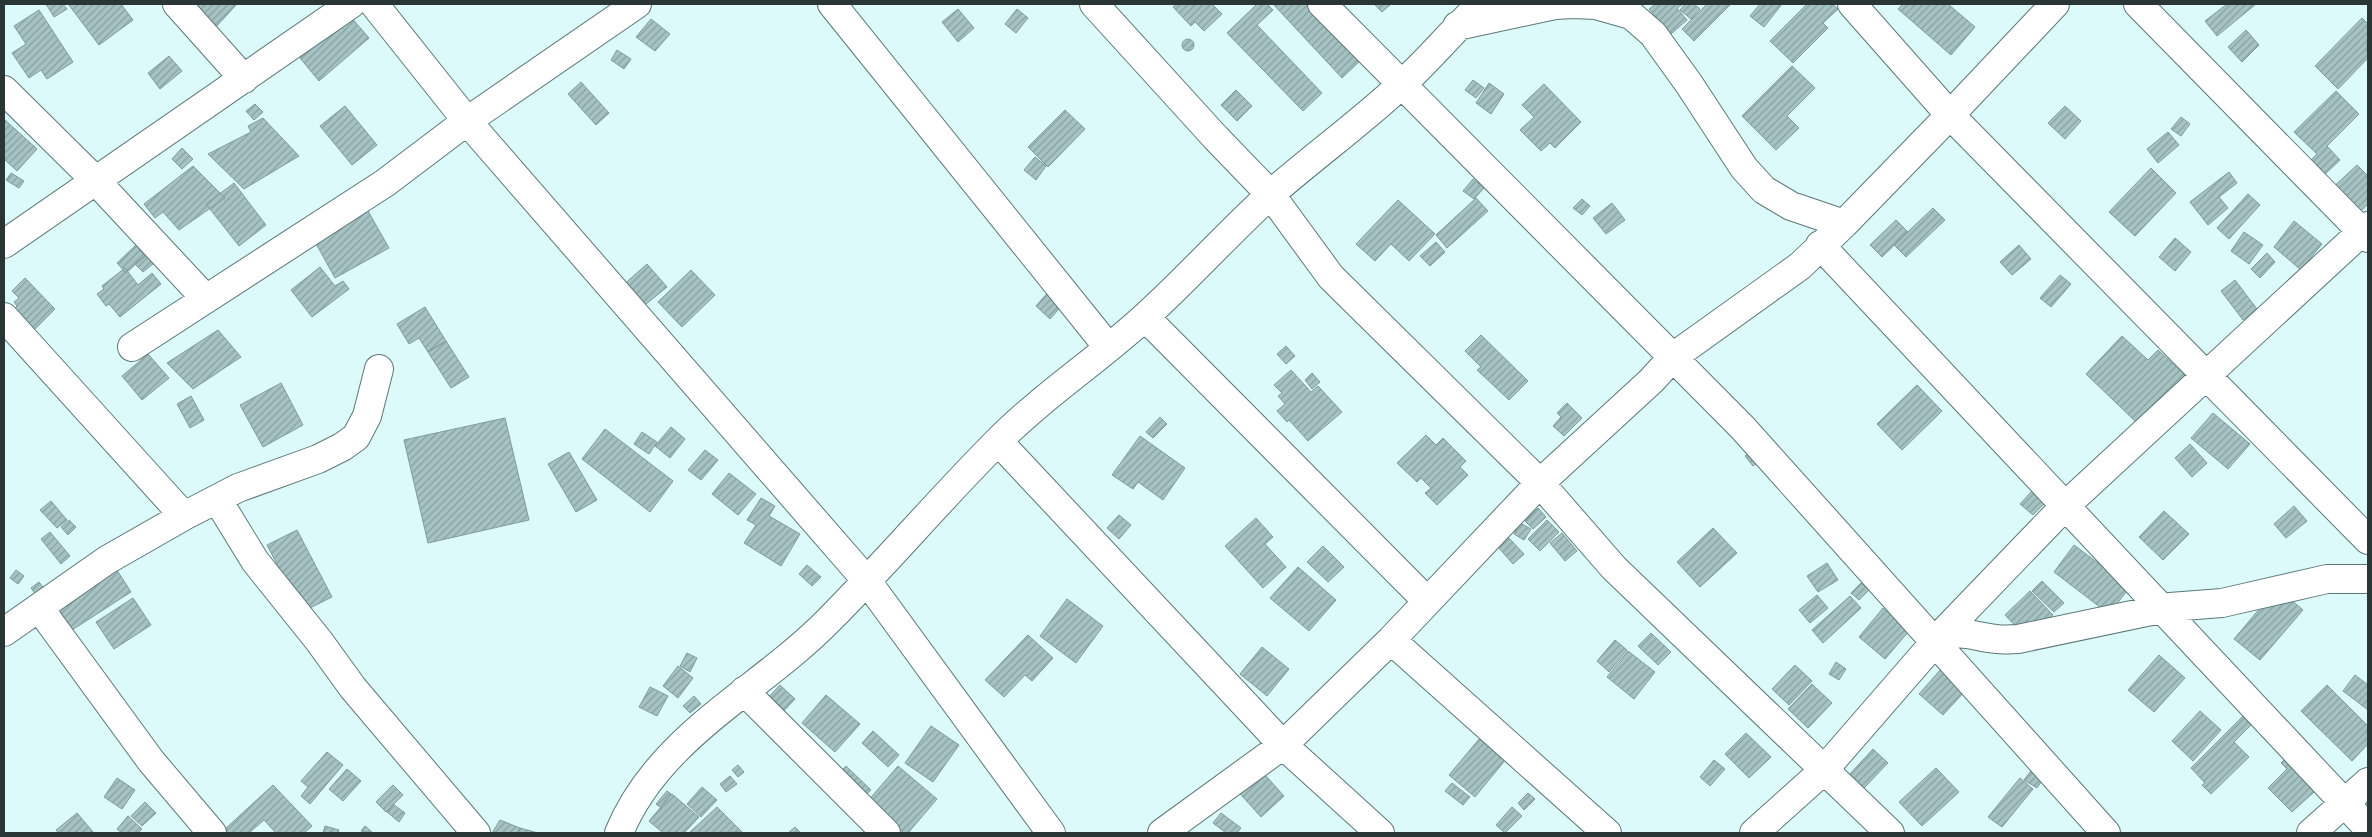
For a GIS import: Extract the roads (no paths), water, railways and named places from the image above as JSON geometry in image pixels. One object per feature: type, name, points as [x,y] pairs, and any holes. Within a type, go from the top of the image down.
[{"type":"street","points":[[177,4],[244,79]]},
{"type":"street","points":[[4,244],[351,4]]},
{"type":"street","points":[[374,4],[467,121],[867,581],[1051,833]]},
{"type":"street","points":[[132,347],[385,183],[467,121],[637,4]]},
{"type":"street","points":[[832,4],[1108,347]]},
{"type":"street","points":[[1094,4],[1216,138],[1271,194],[1332,277],[1540,483],[1614,568],[1823,771],[1890,833]]},
{"type":"street","points":[[1322,4],[1742,428],[2106,833]]},
{"type":"street","points":[[619,833],[626,815],[643,786],[668,758],[744,691],[826,623],[998,441],[1042,399],[1145,318],[1271,194],[1402,84],[1456,27],[1481,4]]},
{"type":"street","points":[[1852,4],[1950,116],[2368,540]]},
{"type":"street","points":[[1162,833],[1283,745],[1390,640],[1540,483],[1632,400],[1673,358],[1800,266],[1950,116],[2055,4]]},
{"type":"street","points":[[1754,833],[1823,771],[1935,642],[2065,506],[2206,375],[2366,232],[2138,4]]},
{"type":"street","points":[[1456,27],[1555,5],[1596,5],[1630,15],[1653,34],[1689,84],[1744,168],[1764,190],[1791,206],[1844,224]]},
{"type":"street","points":[[4,90],[96,181],[206,299]]},
{"type":"street","points":[[1820,245],[2368,828]]},
{"type":"street","points":[[4,317],[184,516]]},
{"type":"street","points":[[1145,318],[1427,600]]},
{"type":"street","points":[[4,632],[40,609],[107,560],[184,516],[238,488],[318,459],[356,437],[368,416],[379,368]]},
{"type":"street","points":[[998,441],[1283,745],[1380,833]]},
{"type":"street","points":[[217,499],[255,561],[319,641],[353,688],[476,833]]},
{"type":"street","points":[[1935,642],[1944,636],[1955,633],[1997,639],[2018,639],[2162,608],[2222,603],[2327,579],[2368,579]]},
{"type":"street","points":[[40,609],[151,761],[212,833]]},
{"type":"street","points":[[1390,640],[1606,833]]},
{"type":"street","points":[[744,691],[886,833]]},
{"type":"street","points":[[2311,833],[2368,782]]}]
